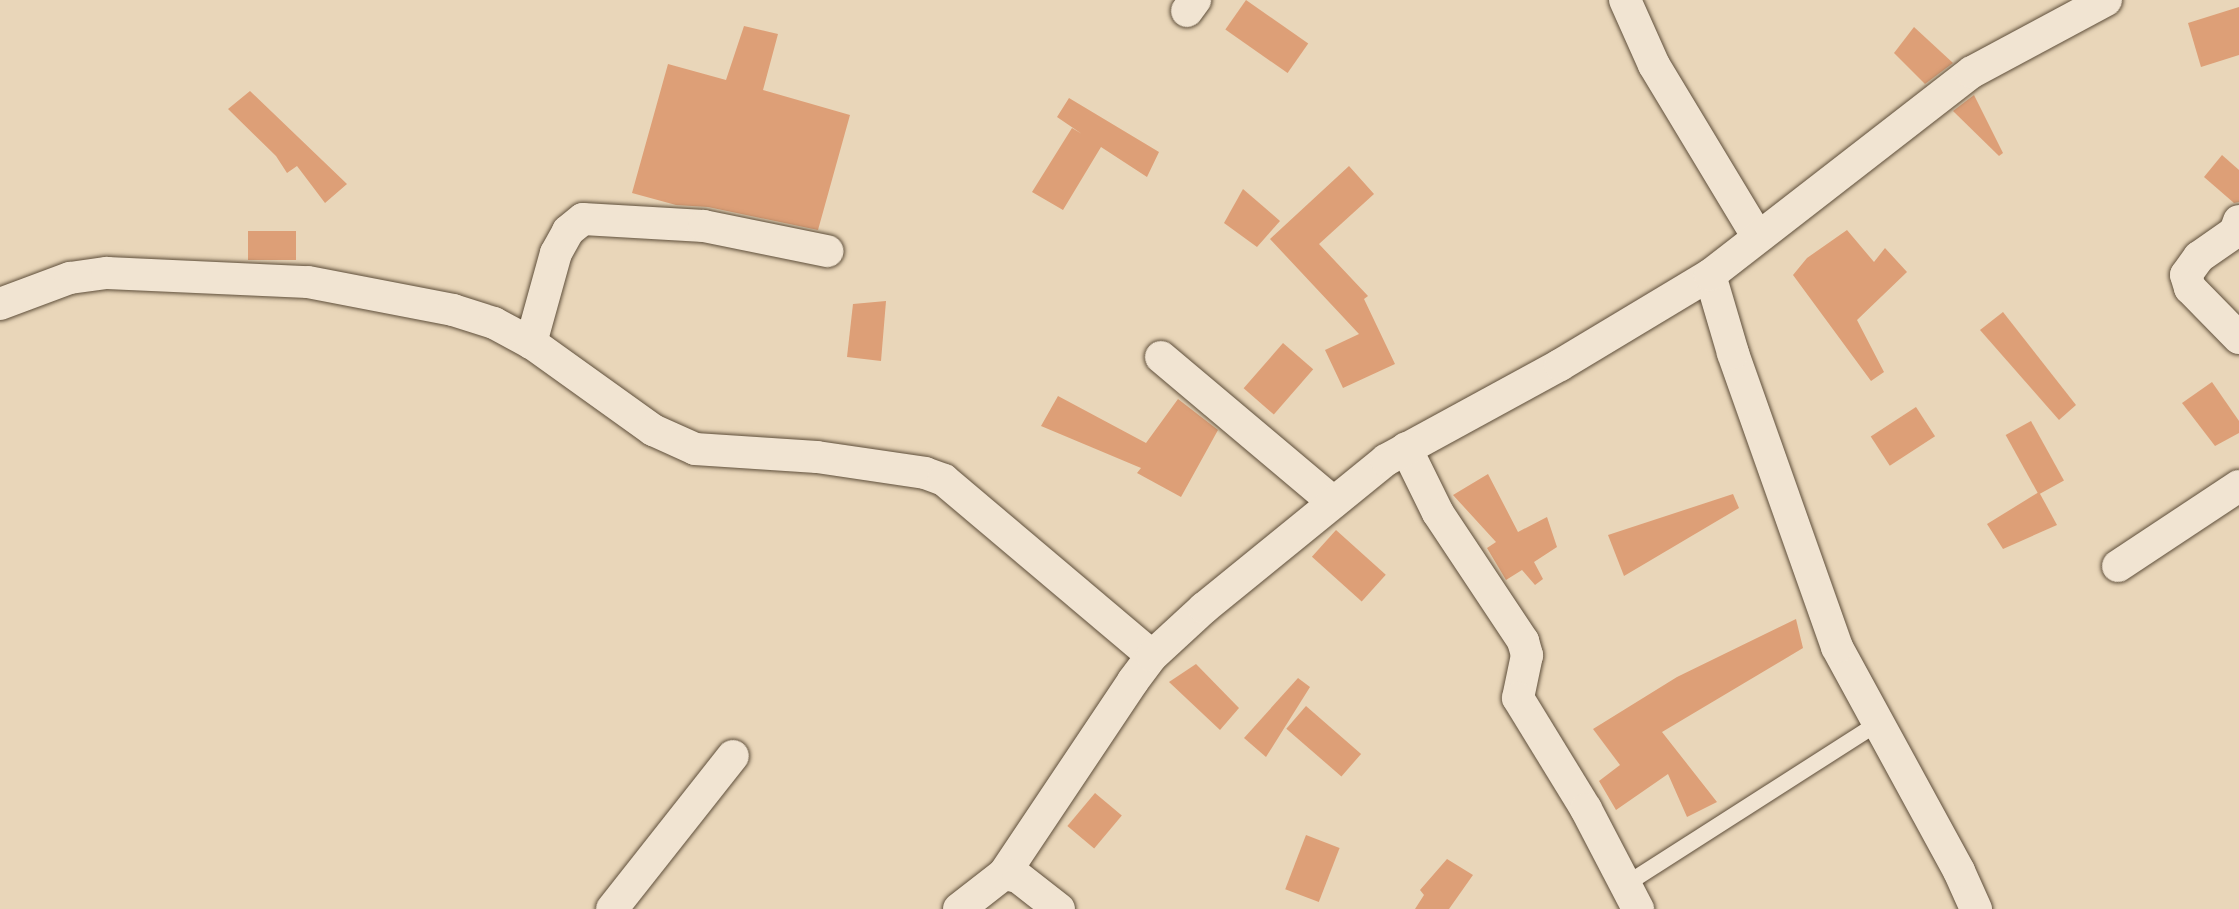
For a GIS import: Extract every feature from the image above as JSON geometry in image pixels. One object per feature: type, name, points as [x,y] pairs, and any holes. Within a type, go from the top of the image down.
[{"type":"street","points":[[1625,0],[1654,65],[1757,236]]},
{"type":"street","points":[[959,909],[1004,874],[1152,656],[1333,502],[1406,448],[1560,365],[1710,275],[1972,72],[2106,0]]},
{"type":"street","points":[[531,343],[556,253],[568,231],[583,219],[704,226],[827,251]]},
{"type":"street","points":[[2239,221],[2235,232],[2199,257],[2186,275],[2190,288],[2239,338]]},
{"type":"street","points":[[0,304],[70,278],[107,273],[308,282],[453,310],[494,323],[531,343],[653,430],[695,449],[817,457],[925,473],[944,480],[1152,656]]},
{"type":"street","points":[[1710,275],[1733,353],[1837,647],[1976,909]]},
{"type":"street","points":[[1161,357],[1333,502]]},
{"type":"street","points":[[1406,448],[1438,513],[1523,641],[1527,655],[1518,698],[1586,809],[1631,897]]},
{"type":"street","points":[[2118,566],[2239,486]]},
{"type":"street","points":[[612,909],[733,756]]},
{"type":"street","points":[[1004,874],[1018,877],[1059,909]]},
{"type":"lane","points":[[1631,897],[1878,723]]},
{"type":"building","points":[[1246,0],[1308,44],[1288,73],[1225,29]]},
{"type":"building","points":[[2239,7],[2239,55],[2201,67],[2188,23]]},
{"type":"building","points":[[744,26],[778,34],[763,90],[850,115],[818,230],[708,207],[676,205],[632,193],[668,64],[726,80]]},
{"type":"building","points":[[1914,27],[1953,63],[1925,84],[1894,53]]},
{"type":"building","points":[[250,91],[347,184],[325,203],[297,166],[287,173],[276,156],[228,109]]},
{"type":"building","points":[[1974,95],[2003,153],[1999,156],[1953,111]]},
{"type":"building","points":[[1069,98],[1159,152],[1147,177],[1101,147],[1063,210],[1032,192],[1072,128],[1082,134],[1057,117]]},
{"type":"building","points":[[2222,155],[2239,170],[2239,202],[2234,203],[2204,177]]},
{"type":"building","points":[[1349,166],[1374,194],[1319,244],[1368,296],[1364,299],[1395,364],[1343,388],[1325,350],[1359,334],[1270,239]]},
{"type":"building","points":[[1243,189],[1280,221],[1257,247],[1224,223]]},
{"type":"building","points":[[1847,230],[1874,262],[1885,248],[1907,272],[1857,320],[1884,372],[1871,381],[1793,275],[1807,258]]},
{"type":"building","points":[[248,231],[296,231],[296,260],[248,260]]},
{"type":"building","points":[[886,301],[881,361],[847,357],[853,304]]},
{"type":"building","points":[[2003,312],[2076,405],[2059,420],[1980,330]]},
{"type":"building","points":[[1283,343],[1313,369],[1274,415],[1244,388]]},
{"type":"building","points":[[2212,382],[2239,421],[2239,433],[2215,446],[2182,403]]},
{"type":"building","points":[[1058,396],[1146,443],[1178,399],[1218,430],[1181,497],[1137,473],[1141,468],[1041,426]]},
{"type":"building","points":[[1916,407],[1935,436],[1890,466],[1871,436]]},
{"type":"building","points":[[2031,421],[2064,480],[2039,495],[2006,435]]},
{"type":"building","points":[[1488,474],[1518,532],[1547,517],[1557,547],[1534,562],[1543,579],[1535,585],[1522,570],[1506,580],[1487,548],[1496,542],[1453,495]]},
{"type":"building","points":[[2039,492],[2057,525],[2003,549],[1987,524]]},
{"type":"building","points":[[1733,494],[1739,508],[1624,576],[1608,535]]},
{"type":"building","points":[[1336,530],[1386,575],[1362,602],[1312,557]]},
{"type":"building","points":[[1796,619],[1803,648],[1662,732],[1717,802],[1687,817],[1668,774],[1616,810],[1599,781],[1620,765],[1593,729],[1677,677]]},
{"type":"building","points":[[1196,664],[1239,708],[1220,730],[1169,682]]},
{"type":"building","points":[[1298,678],[1310,687],[1266,757],[1244,738]]},
{"type":"building","points":[[1306,706],[1361,754],[1341,777],[1286,729]]},
{"type":"building","points":[[1095,793],[1122,815],[1094,848],[1067,826]]},
{"type":"building","points":[[1306,835],[1340,848],[1319,902],[1285,889]]},
{"type":"building","points":[[1447,859],[1473,875],[1449,909],[1415,909],[1424,895],[1420,890]]}]
